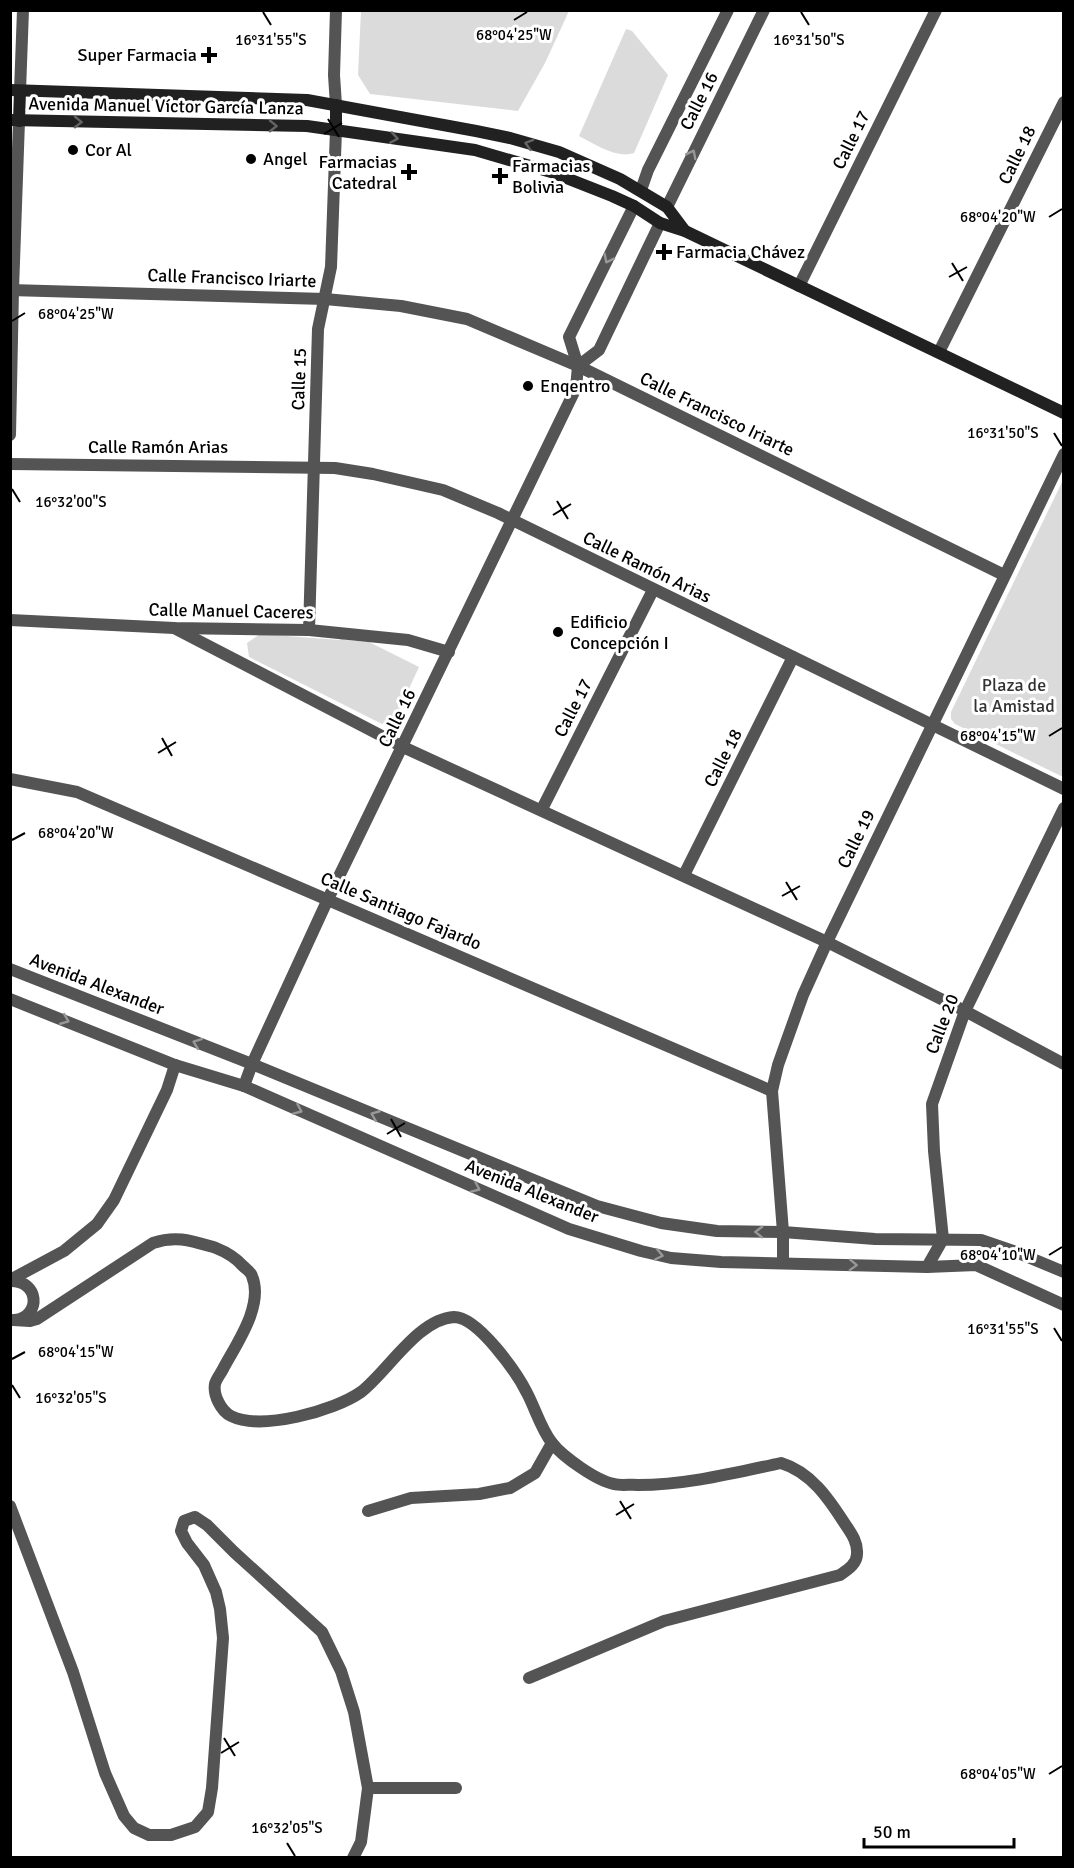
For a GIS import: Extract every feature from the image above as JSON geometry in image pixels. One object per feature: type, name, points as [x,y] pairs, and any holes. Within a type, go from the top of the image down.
[{"type":"main road","name":"Avenida Manuel Víctor García Lanza","points":[[15,91],[307,100],[336,105],[510,138],[559,152],[641,190],[667,207]]},
{"type":"main road","points":[[15,91],[15,121]]},
{"type":"main road","points":[[336,105],[336,130]]},
{"type":"main road","name":"Avenida Manuel Víctor García Lanza","points":[[15,121],[307,126],[475,150],[517,161],[602,192],[634,206],[660,224]]},
{"type":"main road","points":[[634,206],[641,190]]},
{"type":"main road","points":[[667,207],[660,224],[685,231],[1064,413]]},
{"type":"main road","points":[[667,207],[685,231]]},
{"type":"street","points":[[15,91],[23,10]]},
{"type":"street","points":[[336,10],[334,75],[336,105]]},
{"type":"street","name":"Calle 16","points":[[641,190],[648,170],[728,10]]},
{"type":"street","name":"Calle 16","points":[[667,207],[764,10]]},
{"type":"street","name":"Calle 17","points":[[799,286],[936,10]]},
{"type":"street","name":"Calle 18","points":[[939,352],[1064,102]]},
{"type":"street","points":[[10,435],[15,121]]},
{"type":"street","name":"Calle 15","points":[[309,630],[318,329],[331,267],[336,130]]},
{"type":"street","name":"Calle 16","points":[[244,1086],[328,899],[576,388],[578,366],[569,337],[634,206]]},
{"type":"street","points":[[578,366],[599,350],[660,224]]},
{"type":"street","name":"Calle Francisco Iriarte","points":[[12,290],[325,299],[401,306],[466,319],[578,366],[1005,575]]},
{"type":"street","name":"Calle 19","points":[[783,1263],[783,1232],[772,1091],[778,1065],[803,995],[827,942],[1064,454]]},
{"type":"street","name":"Calle Ramón Arias","points":[[10,464],[335,468],[443,490],[512,521],[1064,789]]},
{"type":"street","name":"Calle 17","points":[[542,809],[653,590]]},
{"type":"street","name":"Calle Manuel Caceres","points":[[10,620],[174,628],[309,630],[408,640],[449,652]]},
{"type":"street","points":[[174,628],[403,747],[827,942],[965,1011],[1064,1064]]},
{"type":"street","name":"Calle 18","points":[[684,875],[794,657]]},
{"type":"street","name":"Calle Santiago Fajardo","points":[[10,779],[77,792],[772,1091]]},
{"type":"street","name":"Calle 20","points":[[943,1239],[934,1151],[932,1104],[965,1011],[1064,808]]},
{"type":"street","name":"Avenida Alexander","points":[[10,969],[252,1064],[597,1206],[661,1223],[717,1231],[783,1232],[875,1239],[981,1240],[1064,1272]]},
{"type":"street","name":"Avenida Alexander","points":[[10,999],[175,1065],[244,1086],[569,1229],[641,1251],[671,1258],[721,1262],[927,1267],[976,1265],[1064,1305]]},
{"type":"street","points":[[10,1281],[64,1251],[97,1224],[114,1200],[167,1090],[175,1065]]},
{"type":"street","points":[[12,1320],[30,1322],[153,1243],[169,1238],[191,1240],[221,1250],[236,1259],[252,1275],[256,1294],[248,1324],[215,1384],[217,1400],[229,1415],[252,1422],[282,1421],[331,1406],[359,1393],[390,1365],[418,1334],[439,1320],[457,1317],[474,1325],[492,1343],[526,1390],[552,1443],[580,1468],[614,1484],[681,1483],[781,1463],[793,1467],[829,1497],[855,1541],[858,1556],[852,1566],[840,1575],[664,1621],[529,1678]]},
{"type":"street","points":[[927,1267],[943,1239]]},
{"type":"street","points":[[12,1320],[26,1316],[30,1311],[34,1299],[29,1279],[36,1266]]},
{"type":"street","points":[[10,1281],[18,1281],[40,1301],[59,1304]]},
{"type":"street","points":[[368,1511],[411,1498],[479,1494],[510,1488],[535,1473],[552,1443]]},
{"type":"street","points":[[10,1506],[73,1672],[105,1773],[124,1816],[134,1828],[149,1835],[171,1835],[195,1827],[208,1812],[212,1788],[223,1638],[216,1592],[204,1565],[181,1531],[184,1521],[195,1517],[207,1525],[322,1632],[341,1671],[354,1712],[368,1788],[361,1842],[354,1857]]},
{"type":"street","points":[[368,1788],[456,1788]]},
{"type":"green space","points":[[361,10],[569,11],[545,63],[518,111],[370,94],[358,75]]},
{"type":"green space","points":[[626,29],[632,31],[668,75],[634,153],[620,154],[606,150],[579,136]]},
{"type":"green space","name":"Plaza de la Amistad","points":[[1063,480],[1064,776],[1061,776],[955,724],[951,719],[951,712]]},
{"type":"green space","points":[[260,634],[340,640],[341,638],[369,642],[419,667],[394,721],[382,724],[249,657],[247,643]]},
{"type":"place","name":"Super Farmacia","points":[[209,55]]},
{"type":"place","name":"Cor Al","points":[[73,150]]},
{"type":"place","name":"Angel","points":[[251,159]]},
{"type":"place","name":"Farmacias Catedral","points":[[409,172]]},
{"type":"place","name":"Farmacias Bolivia","points":[[500,176]]},
{"type":"place","name":"Farmacia Chávez","points":[[664,252]]},
{"type":"place","name":"Enqentro","points":[[528,386]]},
{"type":"place","name":"Edificio Concepción I","points":[[558,632]]}]
